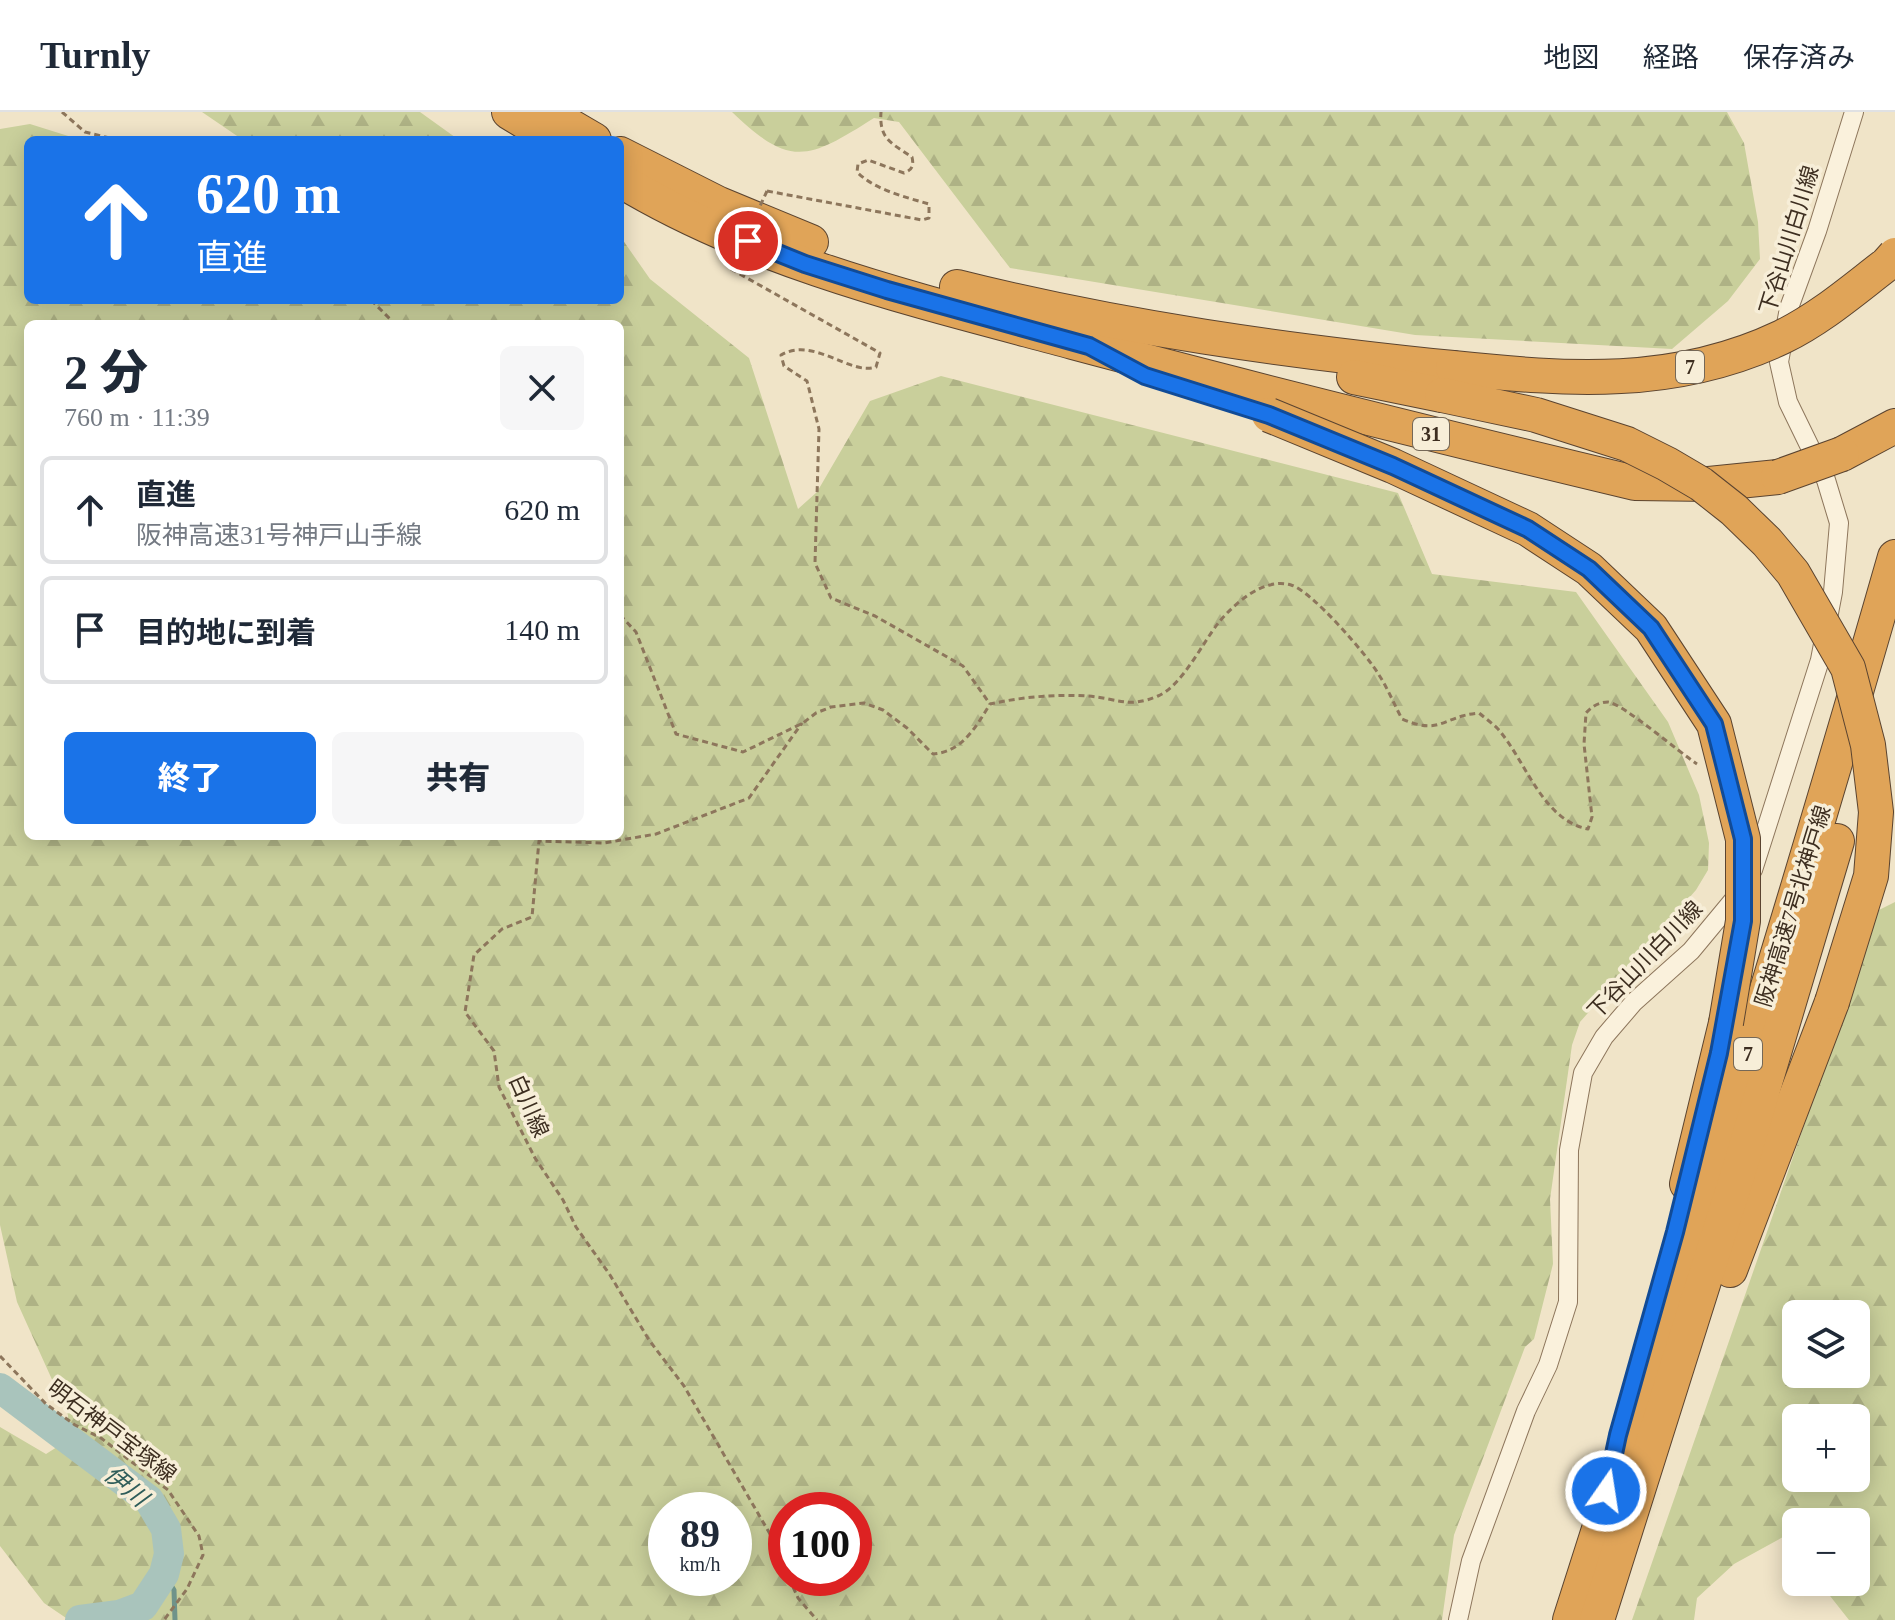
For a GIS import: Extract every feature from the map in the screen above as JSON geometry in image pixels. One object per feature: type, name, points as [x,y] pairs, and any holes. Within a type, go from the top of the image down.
[{"type":"highway","points":[[509,112],[548,136]]},
{"type":"highway","points":[[546,112],[587,136]]},
{"type":"highway","name":"7","points":[[624,156],[719,204],[883,268],[1311,369],[1448,382],[1648,375],[1738,355],[1783,336],[1825,312],[1895,255]]},
{"type":"highway","name":"31","points":[[624,182],[719,230],[805,264],[887,290],[1089,346],[1635,483],[1709,484],[1778,477],[1842,454],[1895,426]]},
{"type":"highway","name":"31","points":[[1089,346],[1145,376],[1269,415],[1393,466],[1528,529],[1589,569],[1651,628],[1714,724],[1743,839],[1743,921],[1726,1023],[1675,1232],[1618,1435],[1593,1548]]},
{"type":"highway","name":"7","points":[[1448,382],[1627,444],[1701,484],[1734,510],[1793,573],[1848,668],[1868,745],[1876,812],[1871,876],[1832,1002],[1610,1579]]},
{"type":"highway","name":"阪神高速7号北神戸線","points":[[1570,1620],[1709,1185],[1895,557]]},
{"type":"highway","name":"阪神高速7号北神戸線","points":[[1597,1620],[1739,1170],[1895,634]]},
{"type":"street","name":"下谷山川白川線","points":[[1458,1620],[1471,1561],[1526,1411],[1548,1365],[1568,1302],[1569,1150],[1583,1073],[1604,1037],[1634,1002],[1691,951],[1732,903],[1755,867],[1820,660],[1833,592],[1839,523],[1826,480],[1788,402],[1779,362],[1789,308],[1854,112]]},
{"type":"path","points":[[62,112],[85,132],[102,136]]},
{"type":"path","points":[[881,112],[880,129],[889,142],[912,157],[913,164],[904,173],[868,160],[858,164],[857,172],[864,179],[886,189],[929,204],[929,218],[922,220],[767,191],[731,269],[880,353],[876,367],[868,369],[822,353],[792,349],[781,355],[784,366],[807,381],[819,429],[815,563],[831,598],[875,616],[963,666],[990,704]]},
{"type":"path","points":[[375,304],[391,320]]},
{"type":"path","points":[[624,619],[636,632],[676,734],[743,752],[803,723],[816,713],[831,707],[864,703],[883,710],[933,754],[947,753],[972,734],[990,704],[1021,697],[1088,696],[1138,704],[1163,694],[1242,599],[1271,585],[1290,585],[1309,594],[1378,673],[1402,719],[1429,727],[1444,725],[1462,714],[1479,713],[1498,730],[1555,811],[1574,826],[1588,829],[1592,817],[1584,744],[1586,713],[1592,706],[1607,702],[1622,707],[1695,763],[1708,769]]},
{"type":"path","name":"白川線","points":[[624,840],[656,834],[749,798],[803,723]]},
{"type":"path","name":"白川線","points":[[621,840],[604,843],[539,841],[532,917],[502,929],[474,955],[465,1012],[494,1051],[499,1087],[535,1158],[649,1340],[684,1386],[768,1531]]},
{"type":"path","name":"明石神戸宝塚線","points":[[0,1356],[46,1404],[75,1425],[101,1438],[168,1490],[199,1536],[203,1555],[187,1589],[164,1620]]},
{"type":"path","points":[[797,1596],[817,1620]]},
{"type":"green space","points":[[202,112],[420,112],[453,136],[237,136]]},
{"type":"green space","points":[[732,112],[1727,112],[1744,143],[1758,222],[1760,259],[1728,301],[1672,349],[1415,335],[1010,268],[899,122],[874,118],[833,142],[801,152],[770,143]]},
{"type":"green space","points":[[30,124],[68,136],[24,136],[24,304],[624,304],[624,242],[650,279],[749,358],[798,509],[817,492],[870,401],[941,376],[1398,493],[1432,574],[1576,592],[1668,722],[1699,795],[1709,843],[1708,870],[1696,890],[1580,1022],[1572,1045],[1550,1199],[1553,1264],[1534,1339],[1525,1347],[1454,1535],[1442,1620],[69,1620],[44,1603],[0,1546],[0,1427],[46,1454],[68,1440],[68,1415],[17,1302],[0,1225],[0,129]]},
{"type":"green space","points":[[1895,902],[1895,1620],[1849,1620],[1830,1596],[1870,1596],[1870,1508],[1782,1508],[1782,1538],[1734,1564],[1697,1598],[1694,1620],[1632,1620],[1879,910]]},
{"type":"waterway","name":"伊川","points":[[0,1388],[149,1500],[166,1529],[169,1554],[164,1574],[143,1606],[119,1615],[80,1620]]},
{"type":"waterway","points":[[164,1574],[174,1590],[175,1620]]},
{"type":"route","points":[[748,241],[805,264],[887,290],[1089,346],[1145,376],[1269,415],[1393,466],[1528,529],[1589,569],[1651,628],[1714,724],[1743,839],[1743,921],[1719,1053],[1606,1491]]}]
